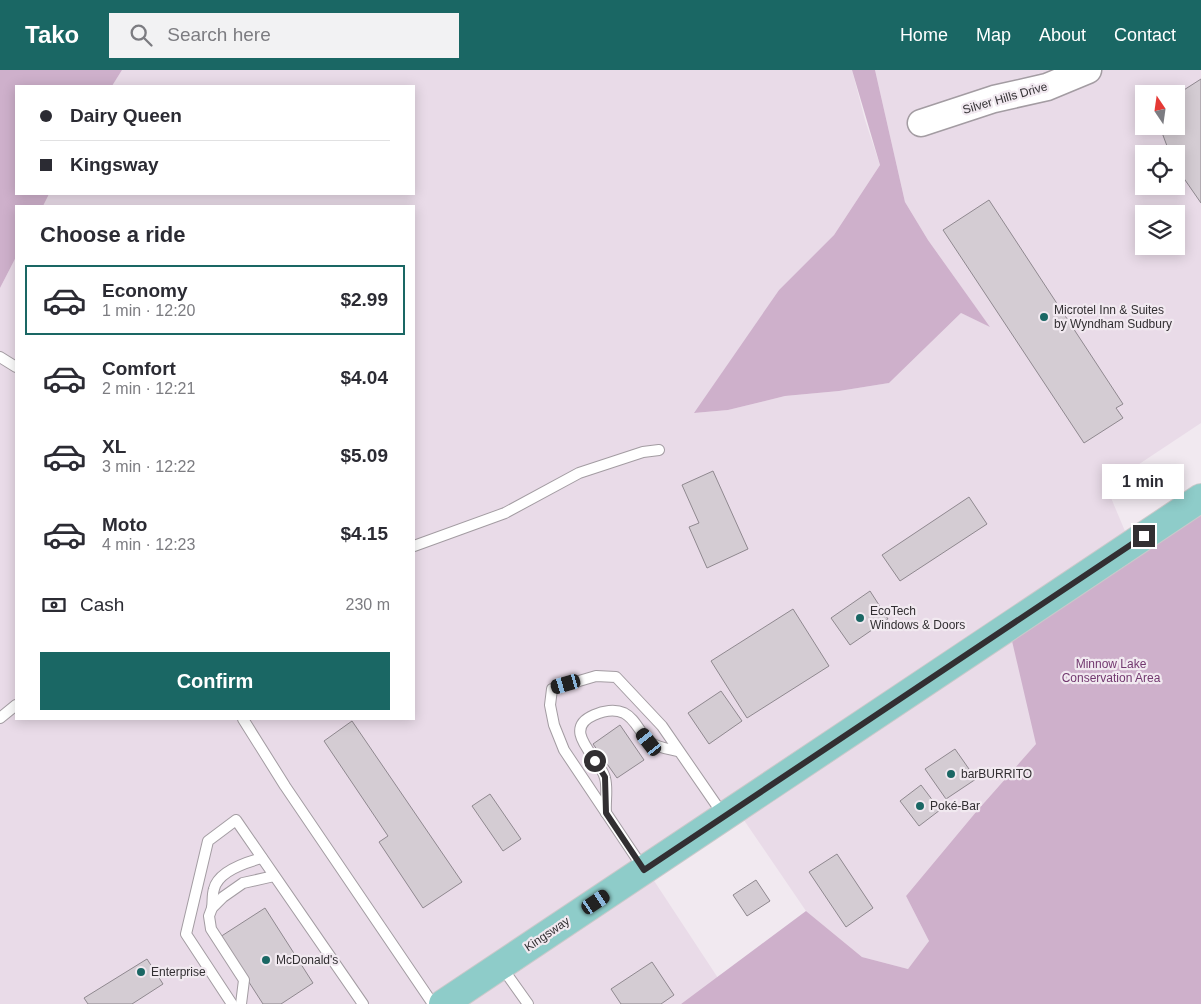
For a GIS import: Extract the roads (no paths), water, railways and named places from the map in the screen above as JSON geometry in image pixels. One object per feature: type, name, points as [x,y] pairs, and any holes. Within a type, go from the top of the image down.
[{"type":"main road","name":"Kingsway","points":[[443,1004],[1201,498]]},
{"type":"street","name":"Silver Hills Drive","points":[[921,123],[994,99],[1048,87],[1088,70]]},
{"type":"lane","points":[[0,357],[15,365]]},
{"type":"lane","points":[[415,546],[505,513],[579,473],[643,452],[659,450]]},
{"type":"lane","points":[[644,870],[564,750],[554,725],[550,705],[552,689],[596,676],[616,677],[662,726],[724,816]]},
{"type":"lane","points":[[0,718],[15,706]]},
{"type":"lane","points":[[606,813],[605,777],[581,737],[581,728],[589,718],[610,711],[624,714],[634,722],[649,742],[663,748],[678,751]]},
{"type":"lane","points":[[244,720],[291,794],[433,1004]]},
{"type":"lane","points":[[232,1004],[186,934],[208,841],[236,820],[363,1004]]},
{"type":"lane","points":[[241,1004],[244,980],[211,929],[210,916],[214,887],[224,875],[243,863],[262,858]]},
{"type":"lane","points":[[212,908],[243,883],[274,876]]},
{"type":"lane","points":[[500,966],[528,1004]]},
{"type":"place","name":"Microtel Inn & Suites by Wyndham Sudbury","points":[[1044,317]]},
{"type":"place","name":"EcoTech Windows & Doors","points":[[860,618]]},
{"type":"place","name":"barBURRITO","points":[[951,774]]},
{"type":"place","name":"Poké-Bar","points":[[920,806]]},
{"type":"place","name":"McDonald's","points":[[266,960]]},
{"type":"place","name":"Enterprise","points":[[141,972]]},
{"type":"park label","name":"Minnow Lake Conservation Area","points":[[1111,671]]}]
